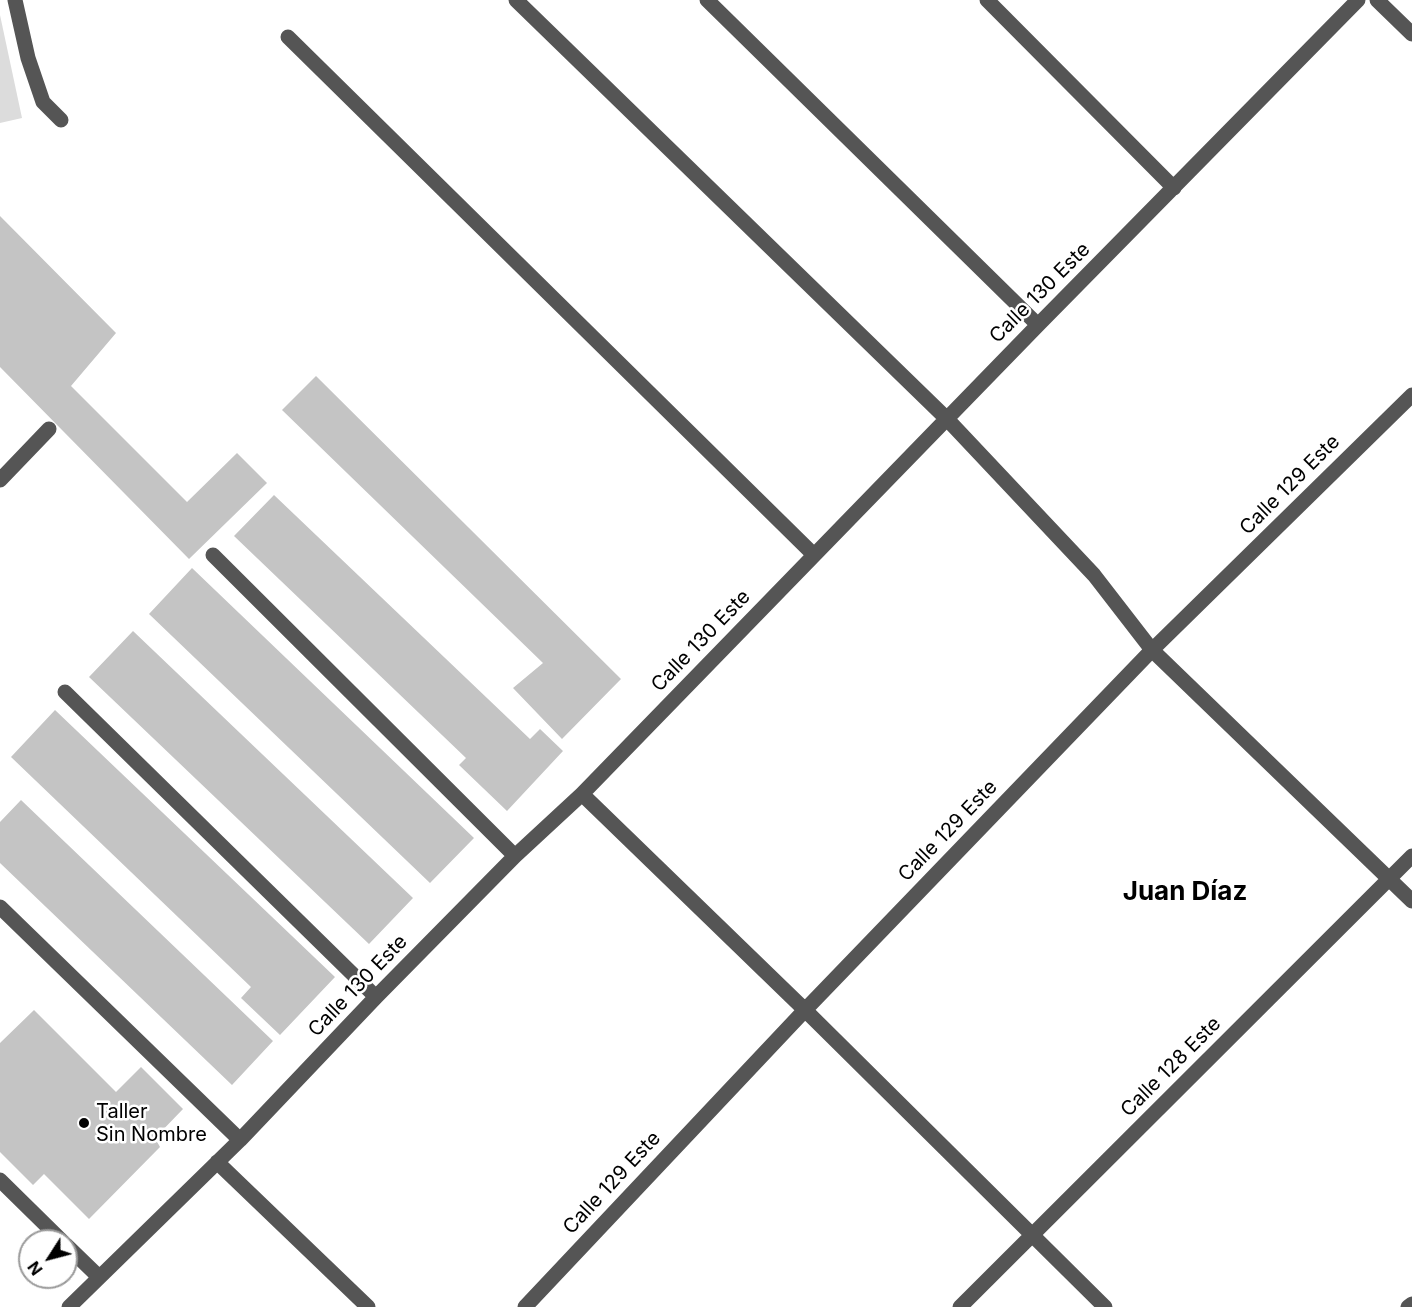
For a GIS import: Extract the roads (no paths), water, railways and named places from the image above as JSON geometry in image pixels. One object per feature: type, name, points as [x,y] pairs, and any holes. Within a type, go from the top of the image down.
[{"type":"street","points":[[15,0],[28,58],[43,102],[61,120]]},
{"type":"street","points":[[516,0],[947,419],[1094,575],[1152,650],[1412,902]]},
{"type":"street","points":[[707,0],[1038,325]]},
{"type":"street","points":[[987,0],[1174,188]]},
{"type":"street","name":"Calle 130 Este","points":[[69,1307],[240,1140],[515,856],[582,794],[1358,0]]},
{"type":"street","points":[[1377,0],[1412,34]]},
{"type":"street","points":[[288,37],[814,555]]},
{"type":"street","name":"Calle 129 Este","points":[[525,1307],[805,1010],[1152,650],[1412,395]]},
{"type":"street","points":[[0,480],[49,429]]},
{"type":"street","points":[[213,555],[515,856]]},
{"type":"street","points":[[65,692],[376,997]]},
{"type":"street","points":[[582,794],[805,1010],[1105,1307]]},
{"type":"street","name":"Calle 128 Este","points":[[960,1307],[1412,856]]},
{"type":"street","points":[[0,907],[240,1140]]},
{"type":"street","points":[[217,1162],[368,1307]]},
{"type":"street","points":[[0,1180],[50,1229]]},
{"type":"street","points":[[78,1257],[99,1277]]},
{"type":"street","points":[[1408,1307],[1412,1304]]},
{"type":"place","name":"Taller Sin Nombre","points":[[84,1123]]},
{"type":"district","name":"Juan Díaz","points":[[1185,892]]}]
